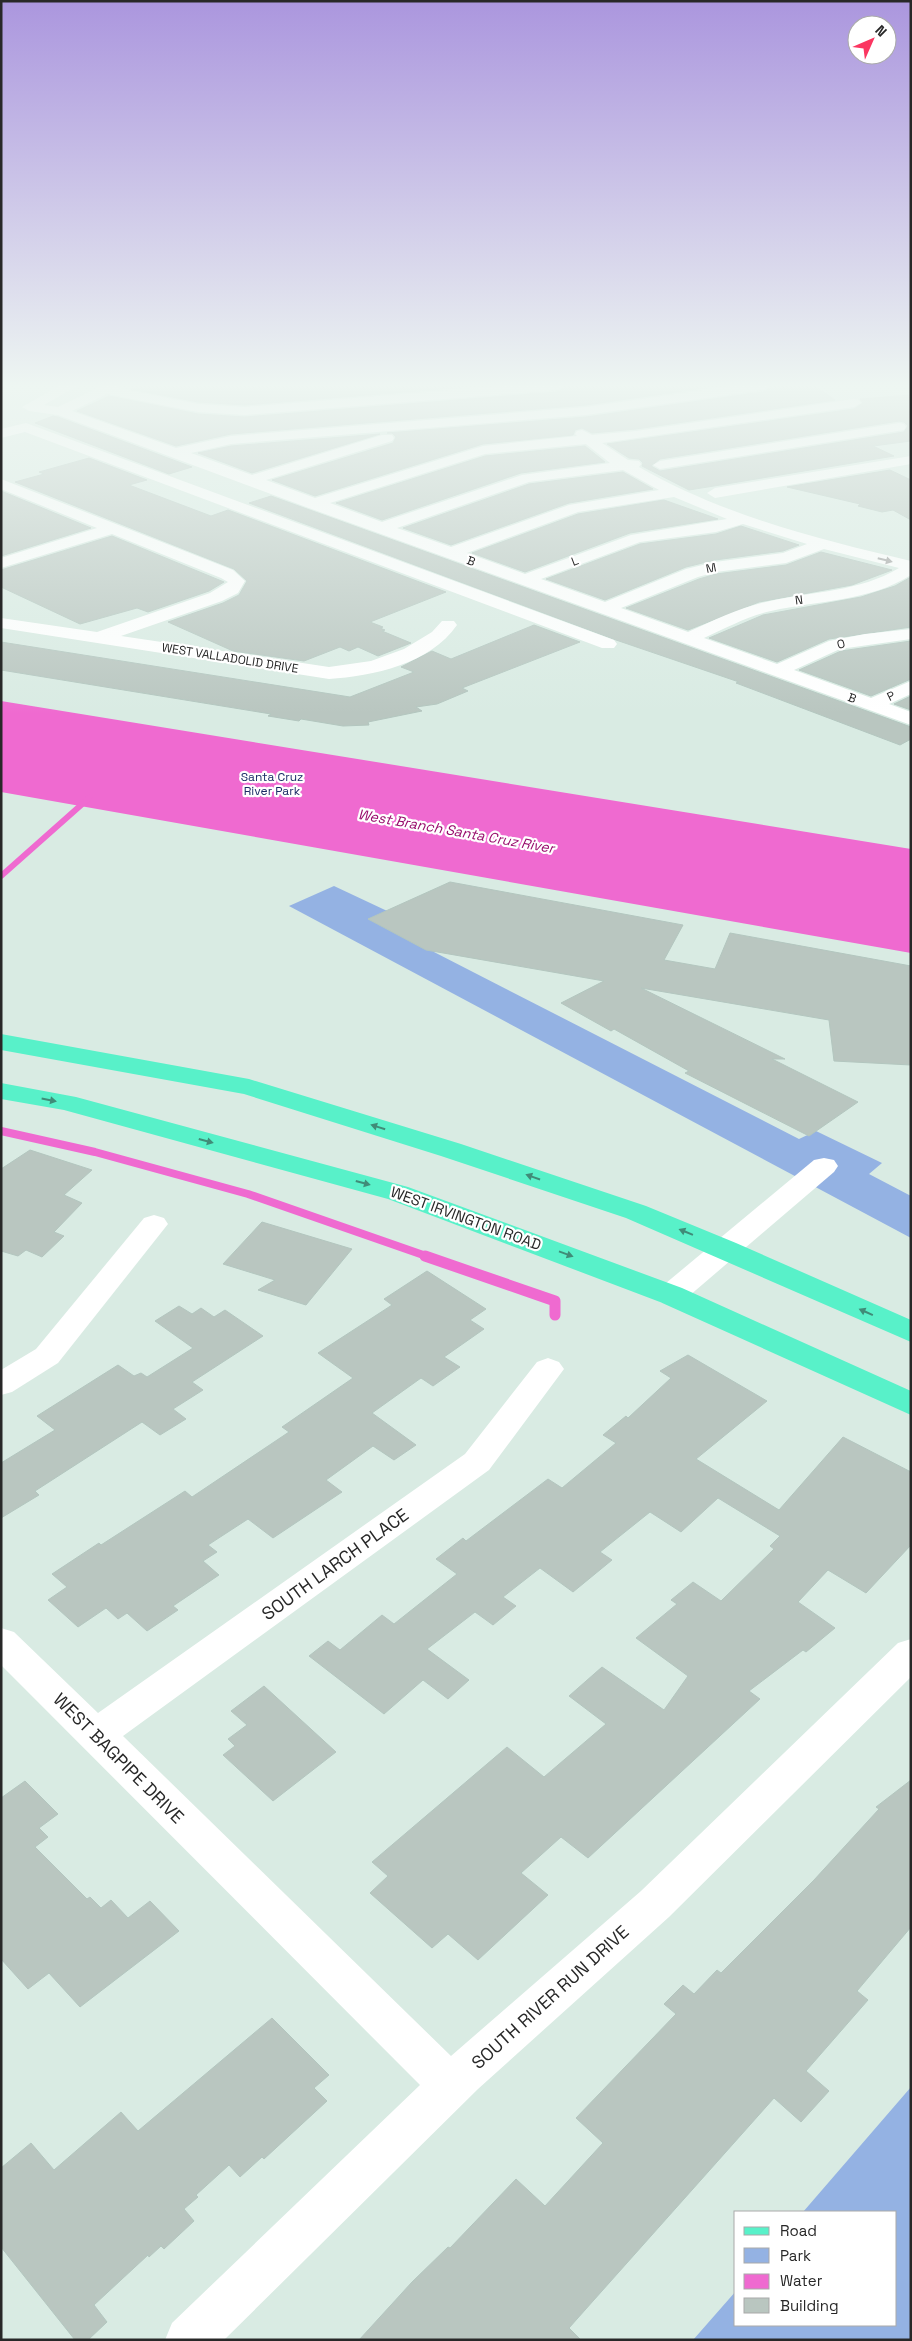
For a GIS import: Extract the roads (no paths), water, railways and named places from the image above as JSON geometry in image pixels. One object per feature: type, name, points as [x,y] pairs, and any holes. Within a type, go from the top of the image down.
[{"type":"main road","points":[[1,1042],[249,1087],[451,1150],[636,1212],[726,1249],[911,1332]]},
{"type":"main road","name":"WEST IRVINGTON ROAD","points":[[1,1091],[67,1103],[398,1193],[671,1295],[911,1404]]},
{"type":"street","points":[[30,495],[227,574],[234,577],[237,584]]},
{"type":"street","points":[[209,495],[608,644]]},
{"type":"street","name":"B","points":[[288,495],[911,719]]},
{"type":"street","points":[[312,504],[339,495]]},
{"type":"street","points":[[380,528],[476,495]]},
{"type":"street","points":[[450,553],[575,508],[672,495]]},
{"type":"street","points":[[685,495],[744,519],[823,544],[911,567]]},
{"type":"street","points":[[722,495],[800,524],[911,554]]},
{"type":"street","name":"L","points":[[524,580],[637,538],[716,527],[744,519]]},
{"type":"street","points":[[1,563],[114,528]]},
{"type":"street","name":"M","points":[[603,609],[692,573],[715,567],[786,558],[823,544]]},
{"type":"street","name":"N","points":[[688,639],[766,606],[851,594],[876,588],[911,567]]},
{"type":"street","points":[[97,638],[216,597],[237,584],[257,582]]},
{"type":"street","name":"WEST VALLADOLID DRIVE","points":[[1,623],[347,675],[420,648],[438,637],[448,625]]},
{"type":"street","name":"O","points":[[777,671],[835,645],[864,639],[911,634]]},
{"type":"street","name":"P","points":[[872,705],[911,687]]},
{"type":"street","points":[[671,1295],[824,1166]]},
{"type":"street","points":[[1,1384],[47,1356],[154,1224]]},
{"type":"street","name":"SOUTH LARCH PLACE","points":[[97,1734],[477,1462],[548,1369]]},
{"type":"street","name":"WEST BAGPIPE DRIVE","points":[[1,1642],[97,1734],[236,1875],[451,2086]]},
{"type":"street","name":"SOUTH RIVER RUN DRIVE","points":[[189,2340],[451,2086],[655,1904],[843,1722],[911,1653]]},
{"type":"water","name":"West Branch Santa Cruz River","points":[[1,701],[911,849],[911,953],[1,792]]},
{"type":"waterway","points":[[1,876],[89,798]]},
{"type":"waterway","points":[[1,1131],[95,1152],[248,1194],[429,1257]]},
{"type":"waterway","points":[[425,1256],[555,1301],[555,1315]]},
{"type":"park label","name":"Santa Cruz River Park","points":[[272,784]]}]
